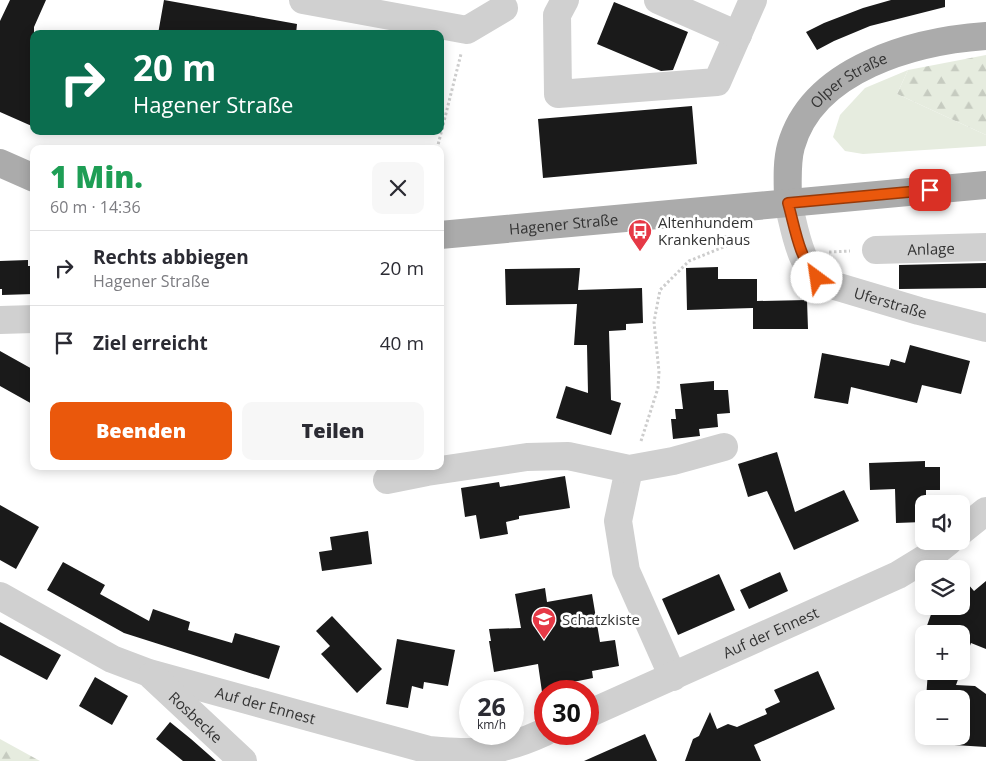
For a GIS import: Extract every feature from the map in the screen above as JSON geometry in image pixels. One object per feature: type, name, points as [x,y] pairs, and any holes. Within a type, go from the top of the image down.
[{"type":"main road","name":"Olper Straße","points":[[788,203],[791,144],[803,118],[830,88],[858,70],[896,53],[937,42],[986,36]]},
{"type":"main road","points":[[0,163],[30,176]]},
{"type":"main road","name":"Hagener Straße","points":[[444,235],[986,185]]},
{"type":"street","points":[[303,0],[467,30],[504,8]]},
{"type":"street","points":[[467,30],[475,0]]},
{"type":"street","points":[[565,0],[557,15],[558,94],[717,82],[753,0]]},
{"type":"street","points":[[658,0],[738,35]]},
{"type":"street","name":"Uferstraße","points":[[788,203],[802,252],[810,271],[824,283],[919,311],[986,328]]},
{"type":"street","name":"Anlage","points":[[876,250],[986,247]]},
{"type":"street","points":[[0,320],[30,319]]},
{"type":"street","points":[[444,469],[527,457],[568,456],[629,469],[673,461],[724,447]]},
{"type":"street","points":[[629,469],[618,521],[626,571],[674,677]]},
{"type":"street","points":[[387,480],[440,470]]},
{"type":"street","points":[[970,524],[986,511]]},
{"type":"street","name":"Auf der Ennest","points":[[599,709],[898,575],[939,550]]},
{"type":"street","name":"Auf der Ennest","points":[[0,596],[112,659],[149,674],[429,750],[462,752],[497,749],[534,737]]},
{"type":"street","name":"Rosbecke","points":[[149,674],[244,761]]},
{"type":"path","points":[[444,121],[467,30]]},
{"type":"path","points":[[629,469],[641,441],[658,388],[659,372],[654,322],[660,290],[689,261],[726,246],[726,210]]},
{"type":"path","points":[[802,252],[876,250]]},
{"type":"green space","points":[[986,55],[986,135],[897,94],[908,70]]},
{"type":"green space","points":[[908,70],[897,94],[986,135],[986,146],[863,154],[845,151],[833,137],[840,115],[865,88]]},
{"type":"green space","points":[[0,739],[40,761],[0,761]]},
{"type":"building","points":[[10,0],[46,0],[34,30],[30,30],[30,125],[0,112],[0,21]]},
{"type":"building","points":[[164,0],[297,24],[296,30],[159,30]]},
{"type":"building","points":[[891,0],[945,0],[945,7],[870,26],[817,50],[806,32],[863,8]]},
{"type":"building","points":[[614,2],[688,32],[673,70],[661,71],[597,44]]},
{"type":"building","points":[[692,106],[697,164],[543,178],[538,119]]},
{"type":"building","points":[[28,260],[28,266],[30,266],[30,294],[2,295],[2,289],[0,289],[0,261]]},
{"type":"building","points":[[986,263],[986,288],[899,289],[899,265]]},
{"type":"building","points":[[718,267],[718,279],[757,279],[757,301],[807,300],[808,329],[753,329],[753,308],[687,310],[686,268]]},
{"type":"building","points":[[580,268],[578,290],[642,288],[643,323],[626,324],[626,330],[609,331],[611,400],[621,403],[611,435],[556,418],[566,386],[588,393],[587,345],[574,345],[577,304],[506,305],[505,269]]},
{"type":"building","points":[[910,345],[970,361],[961,394],[922,385],[917,403],[851,387],[848,404],[814,398],[822,353],[889,366],[891,359],[905,363]]},
{"type":"building","points":[[0,351],[30,368],[30,403],[0,386]]},
{"type":"building","points":[[714,381],[714,390],[728,390],[730,413],[717,414],[718,427],[699,429],[700,436],[673,439],[671,419],[676,419],[675,409],[683,409],[680,384]]},
{"type":"building","points":[[777,452],[795,512],[844,490],[859,521],[794,550],[767,491],[748,497],[738,464]]},
{"type":"building","points":[[925,461],[925,467],[940,467],[940,490],[926,490],[926,495],[915,495],[915,522],[896,523],[895,489],[870,490],[869,463]]},
{"type":"building","points":[[565,476],[570,508],[519,516],[519,519],[506,522],[508,534],[480,539],[476,515],[465,517],[461,488],[499,482],[500,487]]},
{"type":"building","points":[[0,505],[39,527],[16,569],[0,560]]},
{"type":"building","points":[[368,531],[372,564],[322,571],[319,552],[332,550],[330,537]]},
{"type":"building","points":[[63,562],[105,585],[100,594],[149,621],[153,609],[190,622],[188,630],[232,643],[235,633],[280,646],[269,679],[124,633],[47,590]]},
{"type":"building","points":[[780,572],[788,591],[749,609],[740,590]]},
{"type":"building","points":[[719,574],[735,610],[678,635],[662,599]]},
{"type":"building","points":[[986,581],[986,649],[971,643],[970,646],[970,625],[927,625],[931,615],[970,615],[970,586],[974,591]]},
{"type":"building","name":"Schatzkiste","points":[[545,588],[547,602],[592,594],[600,642],[615,640],[619,666],[592,671],[593,678],[583,680],[540,680],[538,664],[494,672],[489,629],[521,628],[515,594]]},
{"type":"building","points":[[332,616],[382,669],[357,693],[321,654],[330,646],[316,631]]},
{"type":"building","points":[[0,622],[61,655],[47,680],[0,655]]},
{"type":"building","points":[[397,639],[455,650],[448,686],[424,682],[423,689],[412,686],[408,708],[386,704]]},
{"type":"building","points":[[818,671],[835,709],[754,745],[761,761],[685,761],[693,739],[699,736],[710,712],[717,729],[728,724],[737,727],[767,714],[765,709],[780,702],[774,690]]},
{"type":"building","points":[[95,677],[128,696],[112,725],[79,706]]},
{"type":"building","points":[[927,680],[958,680],[956,685],[975,686],[986,694],[986,747],[954,745],[970,745],[970,690],[927,690]]},
{"type":"building","points":[[170,722],[216,761],[183,761],[156,739]]},
{"type":"building","points":[[645,734],[657,761],[584,761]]},
{"type":"place","name":"Altenhundem Krankenhaus","points":[[640,252]]},
{"type":"place","name":"Schatzkiste","points":[[544,640]]},
{"type":"route","points":[[817,278],[810,271],[802,252],[788,203],[930,190]]}]
